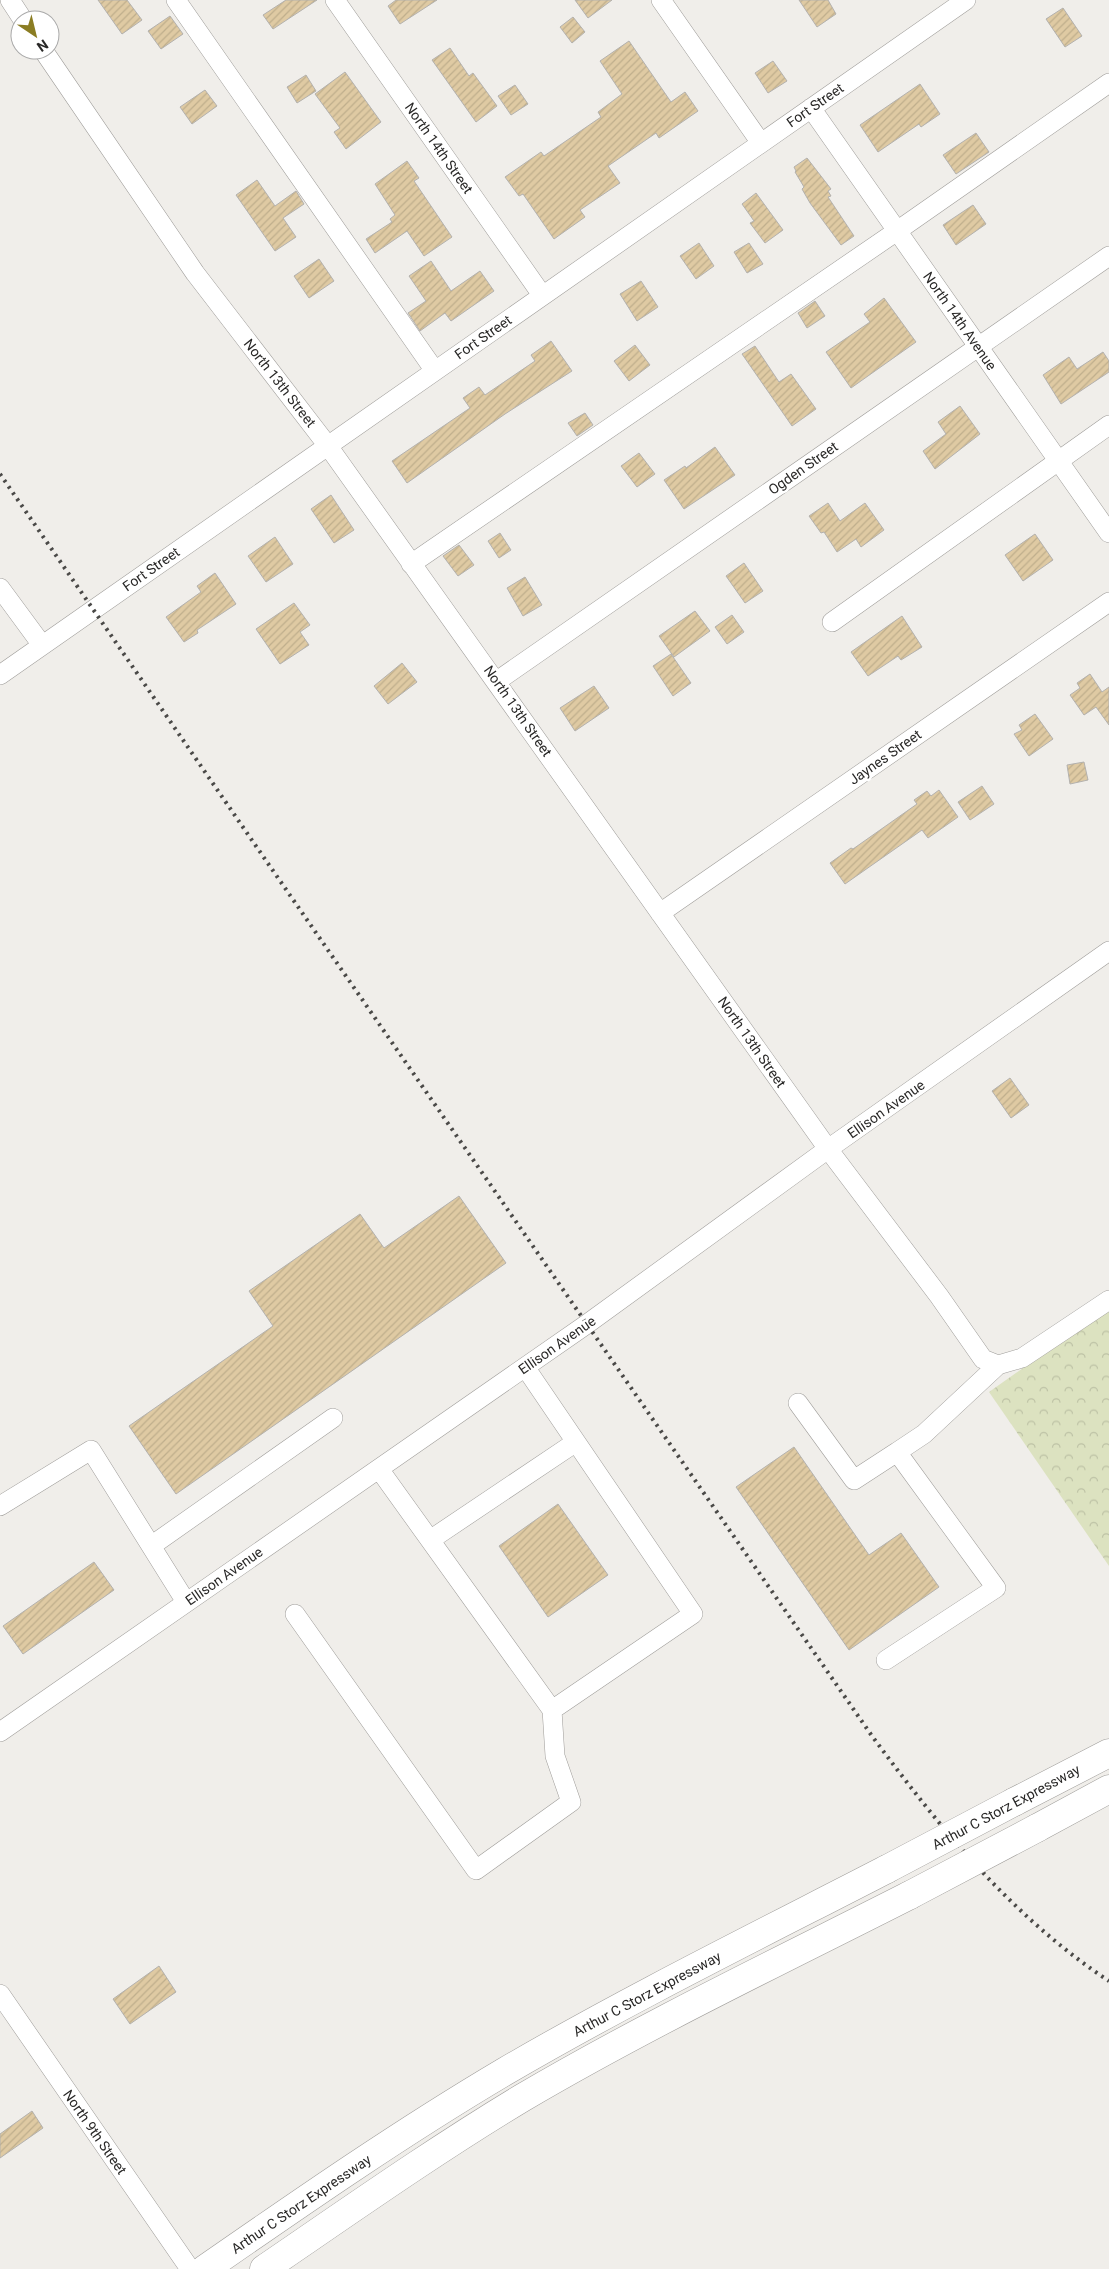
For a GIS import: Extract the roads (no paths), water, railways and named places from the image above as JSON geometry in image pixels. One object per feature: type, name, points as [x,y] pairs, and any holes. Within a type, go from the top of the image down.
[{"type":"highway","name":"Arthur C Storz Expressway","points":[[205,2269],[396,2140],[505,2072],[626,2005],[1109,1753]]},
{"type":"highway","points":[[264,2269],[461,2136],[524,2098],[640,2033],[910,1895],[1109,1789]]},
{"type":"street","points":[[176,0],[435,371]]},
{"type":"street","name":"North 14th Street","points":[[336,0],[542,295]]},
{"type":"street","points":[[661,0],[761,143]]},
{"type":"street","name":"Fort Street","points":[[0,675],[966,0]]},
{"type":"street","name":"North 13th Street","points":[[50,60],[195,273],[328,446],[410,564],[497,681],[828,1149],[939,1296],[983,1359],[998,1365]]},
{"type":"street","points":[[410,564],[897,231],[1109,83]]},
{"type":"street","name":"North 14th Avenue","points":[[811,108],[1109,533]]},
{"type":"street","name":"Ogden Street","points":[[497,681],[1109,256]]},
{"type":"street","points":[[832,622],[1109,425]]},
{"type":"street","points":[[0,588],[42,645]]},
{"type":"street","name":"Jaynes Street","points":[[660,913],[1109,602]]},
{"type":"street","name":"Ellison Avenue","points":[[0,1732],[525,1367],[828,1149],[1109,951]]},
{"type":"street","points":[[798,1403],[854,1480],[924,1434],[998,1365],[1022,1358],[1109,1300]]},
{"type":"street","points":[[525,1367],[693,1614],[552,1710]]},
{"type":"street","points":[[151,1546],[333,1418]]},
{"type":"street","points":[[430,1540],[576,1442]]},
{"type":"street","points":[[0,1506],[91,1450],[186,1602]]},
{"type":"street","points":[[886,1660],[996,1588],[896,1452]]},
{"type":"street","points":[[295,1614],[476,1870],[571,1802],[555,1756],[552,1710],[379,1468]]},
{"type":"street","name":"North 9th Street","points":[[0,1994],[190,2269]]},
{"type":"railway","points":[[0,474],[872,1736],[951,1837],[1009,1900],[1074,1956],[1109,1981]]}]
